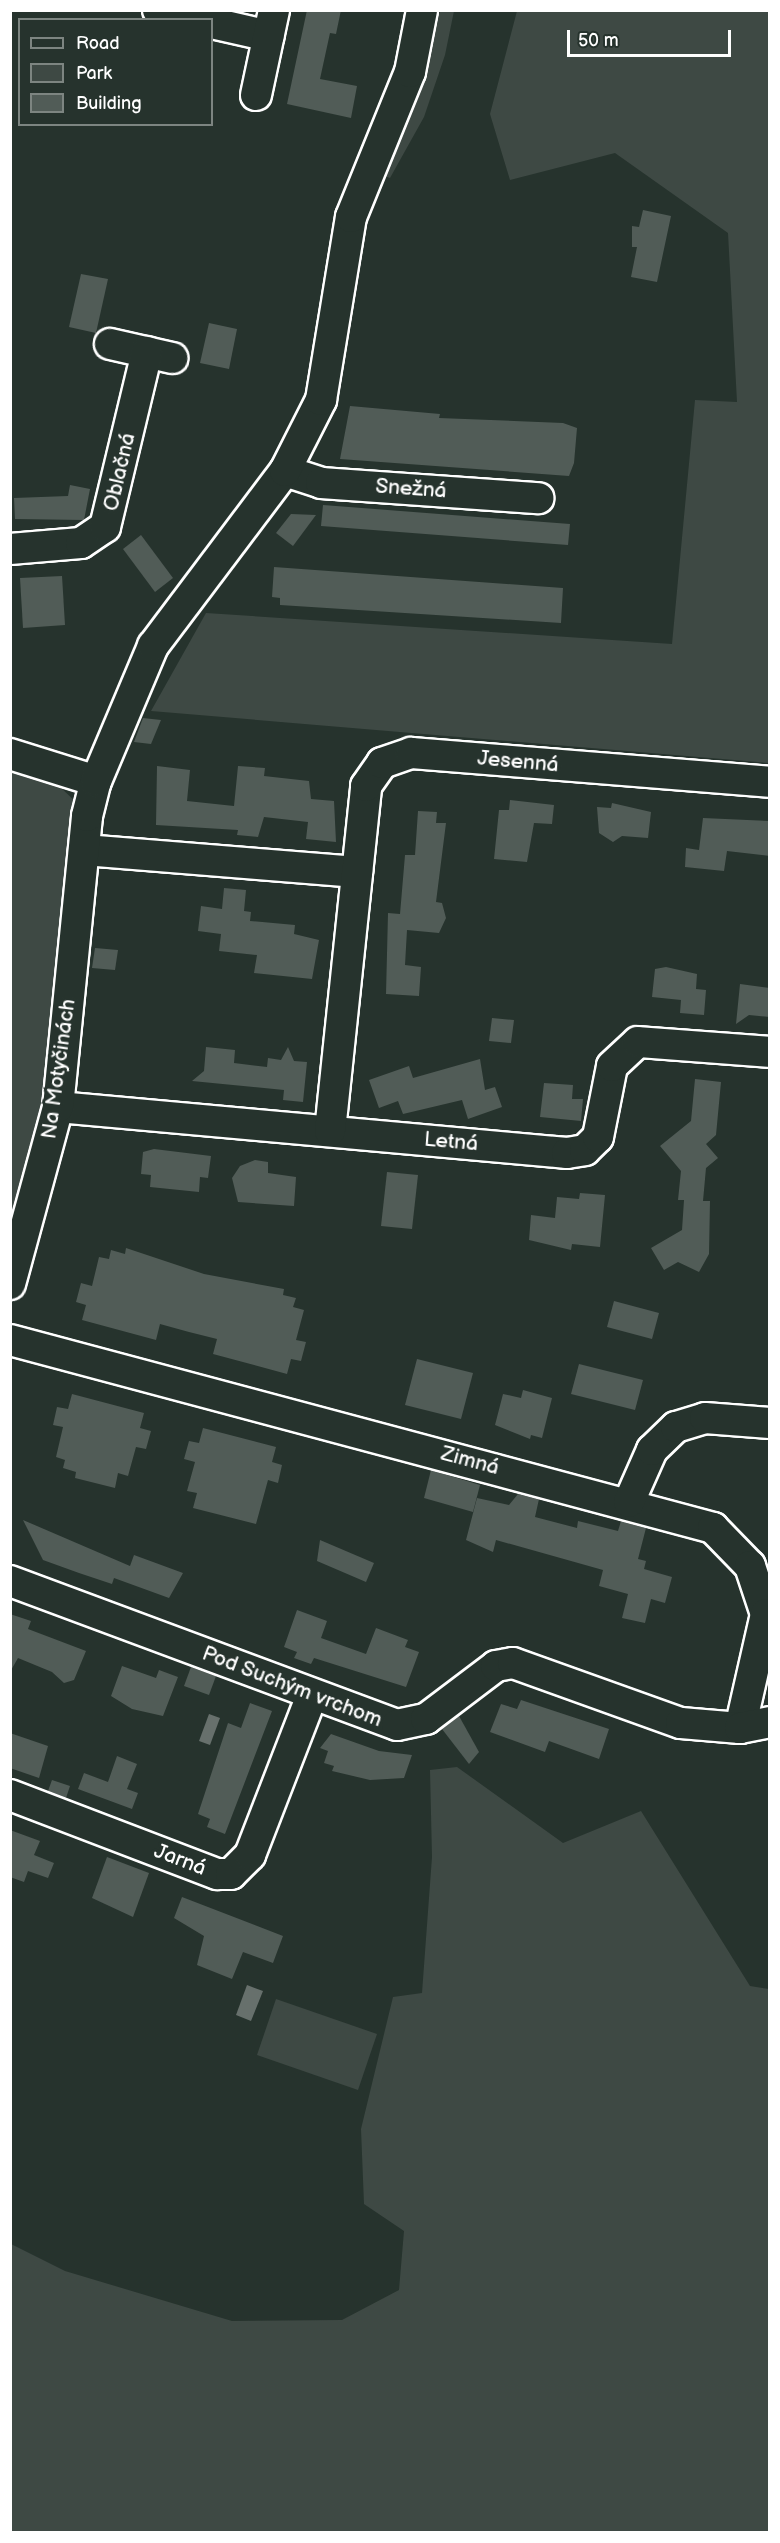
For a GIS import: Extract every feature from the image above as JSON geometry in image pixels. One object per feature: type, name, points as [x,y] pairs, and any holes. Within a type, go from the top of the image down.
[{"type":"street","points":[[158,10],[188,18]]},
{"type":"street","name":"Na Motyčinách","points":[[10,1284],[58,1107],[84,850],[96,781],[153,646],[285,471],[321,400],[351,217],[410,72],[422,10]]},
{"type":"street","points":[[213,23],[272,23],[256,95]]},
{"type":"street","name":"Oblačná","points":[[10,549],[81,543],[105,527],[113,510],[159,355],[110,344]]},
{"type":"street","name":"Snežná","points":[[285,471],[321,483],[538,498]]},
{"type":"street","points":[[10,754],[96,781]]},
{"type":"street","name":"Jesenná","points":[[330,1131],[366,786],[382,763],[401,754],[770,782]]},
{"type":"street","points":[[84,850],[357,872]]},
{"type":"street","name":"Letná","points":[[58,1107],[575,1152],[598,1137],[612,1066],[629,1046],[647,1040],[770,1052]]},
{"type":"street","name":"Zimná","points":[[10,1340],[629,1502],[713,1528],[739,1551],[758,1582],[766,1632],[740,1728]]},
{"type":"street","points":[[629,1502],[652,1450],[676,1427],[705,1418],[770,1423]]},
{"type":"street","name":"Pod Suchým vrchom","points":[[10,1581],[312,1695],[408,1725],[426,1719],[496,1666],[513,1663],[681,1723],[740,1728],[770,1722]]},
{"type":"street","name":"Jarná","points":[[10,1795],[217,1874],[231,1874],[250,1855],[312,1695]]},
{"type":"green space","points":[[440,11],[454,11],[445,55],[424,117],[390,178],[382,175],[422,86]]},
{"type":"green space","points":[[517,11],[769,11],[769,763],[151,711],[206,613],[672,644],[695,400],[737,402],[728,233],[615,153],[510,180],[490,114]]},
{"type":"green space","points":[[11,769],[56,783],[80,806],[45,1103],[11,1247]]},
{"type":"green space","points":[[457,1767],[563,1843],[641,1811],[750,1986],[769,1989],[769,2532],[11,2532],[11,2244],[65,2271],[232,2321],[342,2320],[399,2290],[404,2231],[364,2204],[361,2129],[393,1997],[422,1993],[432,1857],[430,1770]]},
{"type":"green space","points":[[276,1999],[377,2034],[358,2090],[257,2055]]},
{"type":"shaded area","points":[[209,1714],[220,1718],[210,1745],[199,1741]]},
{"type":"shaded area","points":[[247,1985],[263,1991],[251,2021],[236,2015]]},
{"type":"building","points":[[307,10],[341,10],[336,34],[330,33],[320,79],[357,86],[351,118],[287,104]]},
{"type":"building","points":[[643,210],[671,216],[657,282],[631,277],[637,247],[632,247],[632,226],[639,227]]},
{"type":"building","points":[[81,274],[108,279],[96,333],[69,327]]},
{"type":"building","points":[[209,323],[237,329],[229,369],[200,363]]},
{"type":"building","points":[[350,406],[440,414],[439,418],[563,423],[577,428],[574,463],[569,476],[340,459]]},
{"type":"building","points":[[70,485],[90,489],[84,520],[15,519],[14,498],[68,496]]},
{"type":"building","points":[[323,505],[570,524],[568,545],[321,526]]},
{"type":"building","points":[[291,514],[316,515],[293,546],[276,533]]},
{"type":"building","points":[[141,535],[173,578],[155,592],[123,549]]},
{"type":"building","points":[[274,567],[563,588],[561,623],[280,605],[280,598],[272,597]]},
{"type":"building","points":[[62,576],[65,625],[23,628],[20,578]]},
{"type":"building","points":[[143,718],[161,720],[151,744],[134,742]]},
{"type":"building","points":[[157,766],[190,770],[187,801],[234,806],[238,766],[265,768],[264,776],[309,781],[311,799],[334,801],[336,842],[306,839],[308,822],[264,817],[258,837],[237,835],[238,830],[156,825]]},
{"type":"building","points":[[510,800],[554,805],[552,824],[534,823],[527,862],[494,859],[499,810],[509,810]]},
{"type":"building","points":[[612,803],[651,812],[648,838],[622,836],[613,842],[599,833],[597,807],[611,808]]},
{"type":"building","points":[[418,811],[437,812],[436,823],[446,823],[436,902],[442,903],[446,918],[439,933],[407,930],[405,965],[421,967],[419,996],[386,994],[388,913],[400,914],[405,855],[415,855]]},
{"type":"building","points":[[703,818],[770,821],[770,856],[727,851],[724,871],[685,867],[686,848],[699,850]]},
{"type":"building","points":[[224,888],[246,890],[244,911],[251,912],[250,921],[295,925],[294,934],[319,940],[312,979],[254,973],[257,955],[219,951],[221,934],[198,931],[201,906],[222,909]]},
{"type":"building","points":[[95,948],[118,950],[115,970],[92,968]]},
{"type":"building","points":[[666,967],[697,974],[696,989],[706,990],[704,1015],[680,1013],[681,1000],[652,997],[655,969]]},
{"type":"building","points":[[740,984],[770,988],[770,1017],[749,1015],[736,1024]]},
{"type":"building","points":[[492,1018],[514,1020],[511,1043],[489,1041]]},
{"type":"building","points":[[206,1047],[235,1050],[234,1063],[267,1067],[268,1058],[281,1060],[288,1047],[294,1061],[307,1062],[303,1102],[283,1100],[284,1090],[192,1081],[204,1071]]},
{"type":"building","points":[[480,1059],[485,1090],[495,1087],[502,1107],[468,1119],[462,1100],[403,1114],[398,1101],[379,1108],[369,1080],[409,1066],[413,1078]]},
{"type":"building","points":[[695,1079],[721,1082],[716,1135],[706,1144],[718,1158],[706,1168],[703,1201],[710,1201],[709,1254],[699,1272],[678,1262],[664,1270],[651,1248],[682,1230],[684,1200],[678,1200],[681,1171],[660,1146],[691,1121]]},
{"type":"building","points":[[544,1083],[573,1085],[572,1099],[583,1099],[581,1121],[540,1117]]},
{"type":"building","points":[[154,1149],[211,1156],[208,1178],[200,1177],[199,1192],[150,1187],[151,1175],[141,1174],[143,1152]]},
{"type":"building","points":[[255,1160],[268,1162],[268,1173],[296,1177],[294,1206],[238,1202],[232,1178],[240,1166]]},
{"type":"building","points":[[387,1172],[418,1175],[412,1229],[381,1226]]},
{"type":"building","points":[[580,1193],[605,1195],[600,1247],[572,1244],[571,1250],[529,1240],[531,1215],[555,1218],[557,1197],[579,1199]]},
{"type":"building","points":[[126,1248],[204,1274],[284,1289],[283,1295],[296,1298],[293,1307],[304,1310],[296,1340],[306,1342],[301,1361],[291,1359],[287,1374],[213,1354],[217,1339],[160,1324],[156,1340],[82,1320],[86,1305],[76,1302],[81,1283],[92,1286],[99,1257],[109,1259],[111,1250],[125,1254]]},
{"type":"building","points":[[614,1301],[659,1313],[652,1339],[607,1327]]},
{"type":"building","points":[[417,1359],[473,1373],[461,1419],[405,1405]]},
{"type":"building","points":[[579,1364],[643,1380],[635,1410],[571,1394]]},
{"type":"building","points":[[523,1390],[552,1398],[542,1438],[531,1435],[530,1439],[495,1425],[503,1394],[521,1398]]},
{"type":"building","points":[[72,1394],[144,1413],[140,1428],[151,1431],[146,1449],[136,1447],[128,1476],[118,1473],[115,1488],[75,1478],[76,1472],[63,1468],[65,1460],[56,1457],[63,1427],[53,1425],[57,1407],[68,1409]]},
{"type":"building","points":[[203,1428],[276,1447],[272,1462],[282,1465],[278,1483],[268,1480],[256,1524],[193,1508],[197,1493],[187,1491],[195,1462],[184,1459],[189,1441],[199,1443]]},
{"type":"building","points":[[431,1470],[480,1485],[473,1512],[424,1498]]},
{"type":"building","points":[[518,1494],[539,1499],[535,1517],[577,1528],[578,1521],[618,1531],[621,1521],[646,1528],[638,1559],[646,1561],[644,1569],[672,1577],[665,1603],[651,1599],[645,1623],[622,1618],[628,1594],[599,1586],[603,1570],[496,1540],[493,1552],[466,1540],[477,1498],[509,1505]]},
{"type":"building","points":[[23,1520],[130,1566],[134,1555],[183,1573],[169,1598],[114,1578],[112,1584],[43,1560]]},
{"type":"building","points":[[320,1540],[374,1563],[366,1582],[317,1561]]},
{"type":"building","points":[[297,1610],[327,1621],[321,1638],[366,1654],[376,1628],[408,1640],[405,1647],[419,1652],[406,1687],[314,1658],[311,1664],[294,1658],[297,1652],[284,1647]]},
{"type":"building","points":[[10,1614],[31,1621],[28,1629],[86,1651],[74,1680],[64,1683],[52,1672],[18,1658],[10,1672]]},
{"type":"building","points":[[122,1666],[156,1678],[159,1670],[178,1677],[163,1716],[132,1709],[111,1696]]},
{"type":"building","points":[[191,1667],[216,1676],[209,1695],[184,1686]]},
{"type":"building","points":[[521,1700],[609,1729],[599,1759],[549,1741],[545,1752],[490,1732],[501,1704],[517,1709]]},
{"type":"building","points":[[250,1703],[272,1711],[225,1834],[207,1827],[210,1819],[198,1814],[228,1723],[241,1728]]},
{"type":"building","points":[[459,1716],[479,1752],[469,1764],[442,1729]]},
{"type":"building","points":[[10,1733],[48,1746],[39,1778],[10,1768]]},
{"type":"building","points":[[331,1734],[379,1751],[412,1755],[404,1778],[370,1780],[332,1771],[334,1766],[324,1763],[328,1751],[320,1748]]},
{"type":"building","points":[[117,1756],[137,1764],[127,1789],[138,1793],[132,1809],[78,1789],[84,1773],[108,1782]]},
{"type":"building","points":[[52,1780],[70,1786],[66,1798],[48,1791]]},
{"type":"building","points":[[10,1830],[40,1841],[34,1855],[54,1863],[48,1878],[28,1871],[24,1882],[10,1877]]},
{"type":"building","points":[[107,1857],[149,1873],[133,1917],[92,1898]]},
{"type":"building","points":[[182,1897],[283,1936],[273,1963],[243,1952],[232,1979],[197,1965],[204,1936],[174,1918]]}]
